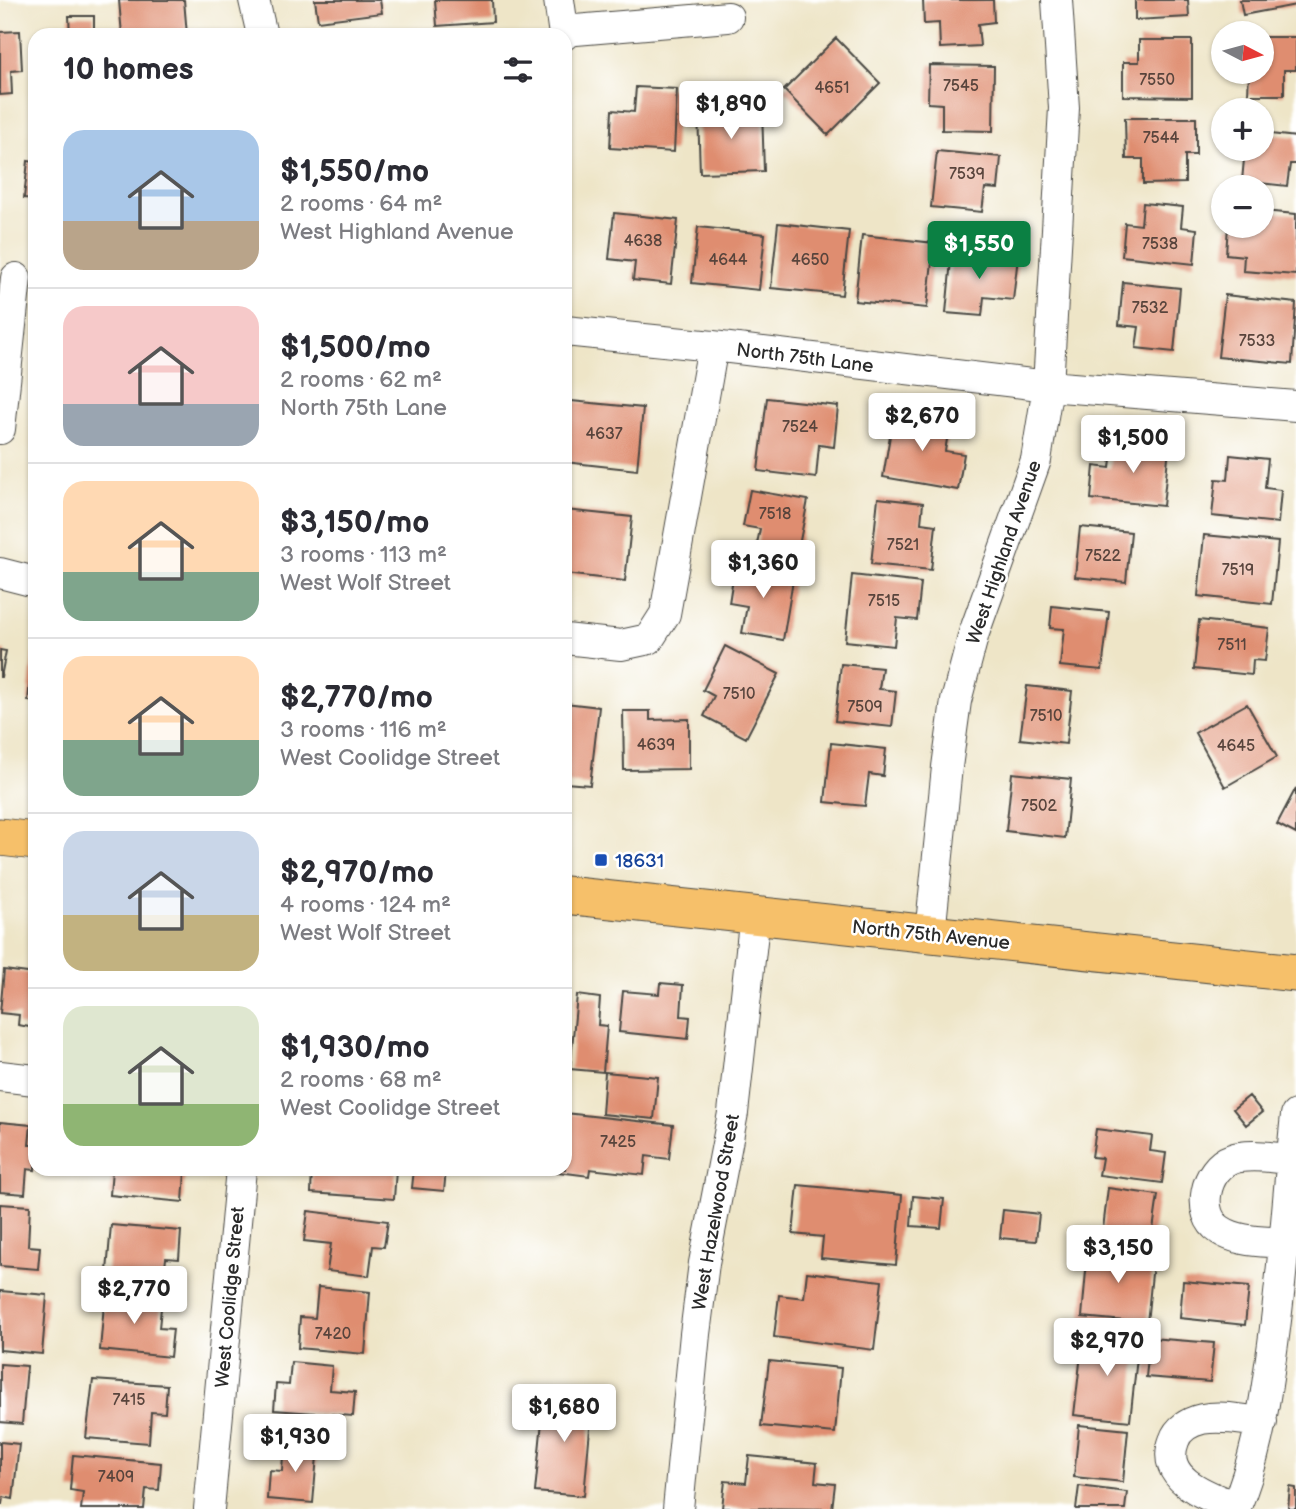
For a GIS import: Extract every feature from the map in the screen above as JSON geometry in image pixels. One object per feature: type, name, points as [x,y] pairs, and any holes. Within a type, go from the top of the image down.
[{"type":"main road","points":[[0,837],[28,840]]},
{"type":"main road","name":"North 75th Avenue","points":[[572,896],[1296,973]]},
{"type":"street","points":[[254,0],[260,28]]},
{"type":"street","points":[[559,0],[563,28]]},
{"type":"street","name":"West Highland Avenue","points":[[930,934],[956,701],[974,633],[1035,460],[1048,386],[1064,108],[1057,0]]},
{"type":"street","points":[[572,32],[728,17]]},
{"type":"street","points":[[0,429],[17,278]]},
{"type":"street","name":"North 75th Lane","points":[[572,332],[1048,386],[1296,406]]},
{"type":"street","points":[[572,640],[621,645],[649,639],[665,614],[713,346]]},
{"type":"street","points":[[0,573],[28,580]]},
{"type":"street","name":"West Hazelwood Street","points":[[678,1509],[701,1287],[733,1113],[755,914]]},
{"type":"street","points":[[0,1076],[28,1079]]},
{"type":"street","points":[[1262,1422],[1229,1418],[1202,1419],[1187,1425],[1178,1432],[1172,1444],[1170,1460],[1175,1472],[1205,1495],[1236,1508],[1250,1473],[1262,1422],[1278,1316],[1296,1115]]},
{"type":"street","points":[[1283,1243],[1239,1238],[1218,1229],[1207,1216],[1207,1184],[1218,1167],[1232,1159],[1291,1159]]},
{"type":"street","name":"West Coolidge Street","points":[[209,1509],[240,1176]]},
{"type":"building","points":[[119,0],[184,0],[186,28],[121,28]]},
{"type":"building","points":[[315,0],[380,0],[382,13],[318,21]]},
{"type":"building","points":[[435,0],[492,0],[493,22],[437,26]]},
{"type":"building","points":[[923,0],[993,0],[994,22],[978,24],[980,46],[940,48],[939,23],[924,24]]},
{"type":"building","points":[[1135,0],[1188,0],[1189,17],[1135,20]]},
{"type":"building","points":[[1240,0],[1296,0],[1296,5],[1243,15]]},
{"type":"building","points":[[69,16],[94,16],[94,28],[70,28]]},
{"type":"building","points":[[20,31],[22,70],[11,71],[12,94],[0,95],[0,32]]},
{"type":"building","points":[[1274,37],[1296,37],[1296,70],[1284,70],[1284,95],[1248,95],[1248,84],[1274,84]]},
{"type":"building","points":[[836,38],[880,83],[828,135],[784,90]]},
{"type":"building","points":[[1139,40],[1192,40],[1192,97],[1123,96],[1123,62],[1139,62]]},
{"type":"building","points":[[929,65],[994,66],[993,131],[942,130],[942,104],[928,103]]},
{"type":"building","points":[[636,87],[677,89],[674,152],[610,148],[612,110],[634,112]]},
{"type":"building","points":[[762,110],[764,171],[700,173],[698,111]]},
{"type":"building","points":[[1125,118],[1196,118],[1196,155],[1185,155],[1185,183],[1143,184],[1143,159],[1126,159]]},
{"type":"building","points":[[1274,134],[1296,137],[1296,164],[1290,164],[1287,186],[1274,185],[1274,175],[1243,175],[1244,161],[1274,161]]},
{"type":"building","points":[[937,151],[1001,157],[998,189],[985,188],[982,212],[931,207]]},
{"type":"building","points":[[28,161],[28,198],[24,198]]},
{"type":"building","points":[[1143,203],[1183,207],[1181,227],[1197,229],[1194,264],[1122,256],[1125,223],[1141,225]]},
{"type":"building","points":[[1274,212],[1296,214],[1296,275],[1243,271],[1244,256],[1226,254],[1227,238],[1274,238]]},
{"type":"building","points":[[614,213],[678,220],[671,284],[633,280],[635,262],[609,259]]},
{"type":"building","points":[[778,223],[849,231],[842,295],[771,288]]},
{"type":"building","points":[[698,227],[765,234],[759,290],[692,283]]},
{"type":"building","points":[[862,235],[934,243],[927,308],[855,301]]},
{"type":"building","points":[[952,250],[1018,257],[1013,300],[984,297],[982,316],[946,313]]},
{"type":"building","points":[[1123,282],[1180,288],[1174,352],[1136,348],[1139,327],[1119,325]]},
{"type":"building","points":[[1225,295],[1296,303],[1292,364],[1218,357]]},
{"type":"building","points":[[767,398],[838,406],[834,447],[819,445],[816,478],[758,471]]},
{"type":"building","points":[[572,401],[643,408],[637,470],[572,463]]},
{"type":"building","points":[[894,412],[950,422],[945,451],[964,454],[958,490],[883,477]]},
{"type":"building","points":[[1113,441],[1169,447],[1163,506],[1091,499],[1094,466],[1110,468]]},
{"type":"building","points":[[1230,455],[1268,459],[1265,488],[1281,490],[1278,523],[1212,516],[1216,479],[1228,480]]},
{"type":"building","points":[[750,490],[808,500],[797,556],[756,549],[760,529],[743,526]]},
{"type":"building","points":[[878,498],[923,503],[921,523],[936,525],[931,570],[871,564]]},
{"type":"building","points":[[572,511],[632,517],[625,581],[572,575]]},
{"type":"building","points":[[1080,527],[1131,532],[1126,582],[1075,577]]},
{"type":"building","points":[[1204,535],[1278,542],[1272,604],[1198,596]]},
{"type":"building","points":[[735,565],[794,574],[783,640],[742,633],[747,606],[729,603]]},
{"type":"building","points":[[852,575],[921,583],[917,620],[897,618],[894,646],[845,641]]},
{"type":"building","points":[[1052,606],[1109,612],[1102,670],[1060,666],[1064,629],[1050,628]]},
{"type":"building","points":[[1199,620],[1269,628],[1265,661],[1253,660],[1252,675],[1194,669]]},
{"type":"building","points":[[725,646],[779,674],[746,738],[704,716],[714,696],[703,690]]},
{"type":"building","points":[[0,650],[6,651],[1,677],[0,677]]},
{"type":"building","points":[[841,664],[882,668],[879,689],[896,691],[892,727],[835,721]]},
{"type":"building","points":[[1027,686],[1072,691],[1066,744],[1020,739]]},
{"type":"building","points":[[572,704],[599,707],[590,785],[572,784]]},
{"type":"building","points":[[1247,704],[1277,757],[1225,787],[1195,733]]},
{"type":"building","points":[[623,711],[650,711],[650,720],[689,719],[689,769],[624,770]]},
{"type":"building","points":[[831,743],[886,749],[883,776],[869,774],[865,806],[825,802]]},
{"type":"building","points":[[1012,773],[1071,779],[1065,838],[1006,831]]},
{"type":"building","points":[[1296,788],[1296,834],[1277,824]]},
{"type":"building","points":[[4,970],[28,973],[28,1027],[18,1025],[19,1015],[0,1013]]},
{"type":"building","points":[[660,983],[683,985],[681,1016],[690,1017],[688,1039],[619,1032],[623,991],[659,994]]},
{"type":"building","points":[[577,995],[600,998],[598,1025],[607,1026],[603,1072],[572,1069]]},
{"type":"building","points":[[605,1072],[658,1077],[654,1119],[602,1114]]},
{"type":"building","points":[[1249,1096],[1262,1112],[1246,1125],[1233,1109]]},
{"type":"building","points":[[572,1114],[673,1125],[669,1159],[646,1156],[644,1175],[590,1169],[589,1176],[572,1174]]},
{"type":"building","points":[[0,1122],[28,1125],[25,1194],[0,1192]]},
{"type":"building","points":[[1096,1129],[1152,1136],[1150,1151],[1166,1153],[1162,1183],[1099,1175],[1102,1158],[1092,1157]]},
{"type":"building","points":[[111,1176],[185,1176],[183,1202],[110,1195]]},
{"type":"building","points":[[312,1176],[396,1176],[394,1199],[311,1193]]},
{"type":"building","points":[[413,1176],[445,1176],[444,1191],[412,1188]]},
{"type":"building","points":[[798,1185],[902,1195],[896,1265],[821,1258],[823,1237],[793,1234]]},
{"type":"building","points":[[1108,1188],[1158,1195],[1151,1244],[1102,1237]]},
{"type":"building","points":[[913,1196],[944,1199],[941,1228],[911,1226]]},
{"type":"building","points":[[0,1204],[30,1206],[28,1246],[40,1247],[38,1269],[0,1266]]},
{"type":"building","points":[[1003,1210],[1039,1214],[1036,1241],[1000,1238]]},
{"type":"building","points":[[308,1211],[388,1221],[384,1247],[373,1246],[369,1276],[327,1271],[331,1244],[304,1241]]},
{"type":"building","points":[[111,1225],[181,1231],[179,1259],[166,1258],[163,1287],[106,1283]]},
{"type":"building","points":[[1088,1248],[1154,1254],[1147,1323],[1082,1317]]},
{"type":"building","points":[[807,1272],[882,1281],[874,1350],[774,1337],[779,1295],[804,1298]]},
{"type":"building","points":[[1183,1281],[1249,1287],[1245,1325],[1180,1318]]},
{"type":"building","points":[[318,1287],[370,1292],[365,1354],[298,1348],[300,1317],[315,1318]]},
{"type":"building","points":[[0,1291],[47,1295],[42,1354],[0,1350]]},
{"type":"building","points":[[105,1293],[162,1298],[159,1328],[173,1329],[170,1357],[100,1350]]},
{"type":"building","points":[[1090,1333],[1139,1339],[1130,1421],[1074,1415],[1081,1354],[1088,1355]]},
{"type":"building","points":[[1150,1338],[1214,1343],[1210,1382],[1146,1377]]},
{"type":"building","points":[[769,1361],[841,1368],[835,1433],[761,1426]]},
{"type":"building","points":[[291,1362],[332,1366],[330,1390],[355,1392],[353,1416],[274,1410],[276,1384],[289,1385]]},
{"type":"building","points":[[0,1364],[27,1366],[22,1424],[0,1422]]},
{"type":"building","points":[[93,1380],[167,1385],[165,1413],[151,1412],[149,1443],[86,1438]]},
{"type":"building","points":[[545,1391],[593,1395],[584,1496],[535,1492]]},
{"type":"building","points":[[1079,1425],[1128,1430],[1123,1482],[1074,1477]]},
{"type":"building","points":[[284,1441],[318,1444],[313,1503],[267,1499],[269,1470],[282,1471]]},
{"type":"building","points":[[0,1442],[19,1444],[13,1499],[3,1497],[2,1504],[0,1504]]},
{"type":"building","points":[[73,1455],[161,1463],[159,1490],[146,1489],[144,1509],[81,1509],[83,1492],[70,1490]]},
{"type":"building","points":[[749,1456],[817,1463],[815,1482],[835,1484],[832,1509],[722,1508],[725,1481],[746,1483]]},
{"type":"building","points":[[1079,1486],[1127,1492],[1125,1509],[1076,1509]]},
{"type":"building","points":[[1290,1487],[1296,1488],[1296,1509],[1288,1509]]},
{"type":"place","name":"18631","points":[[601,860]]}]
